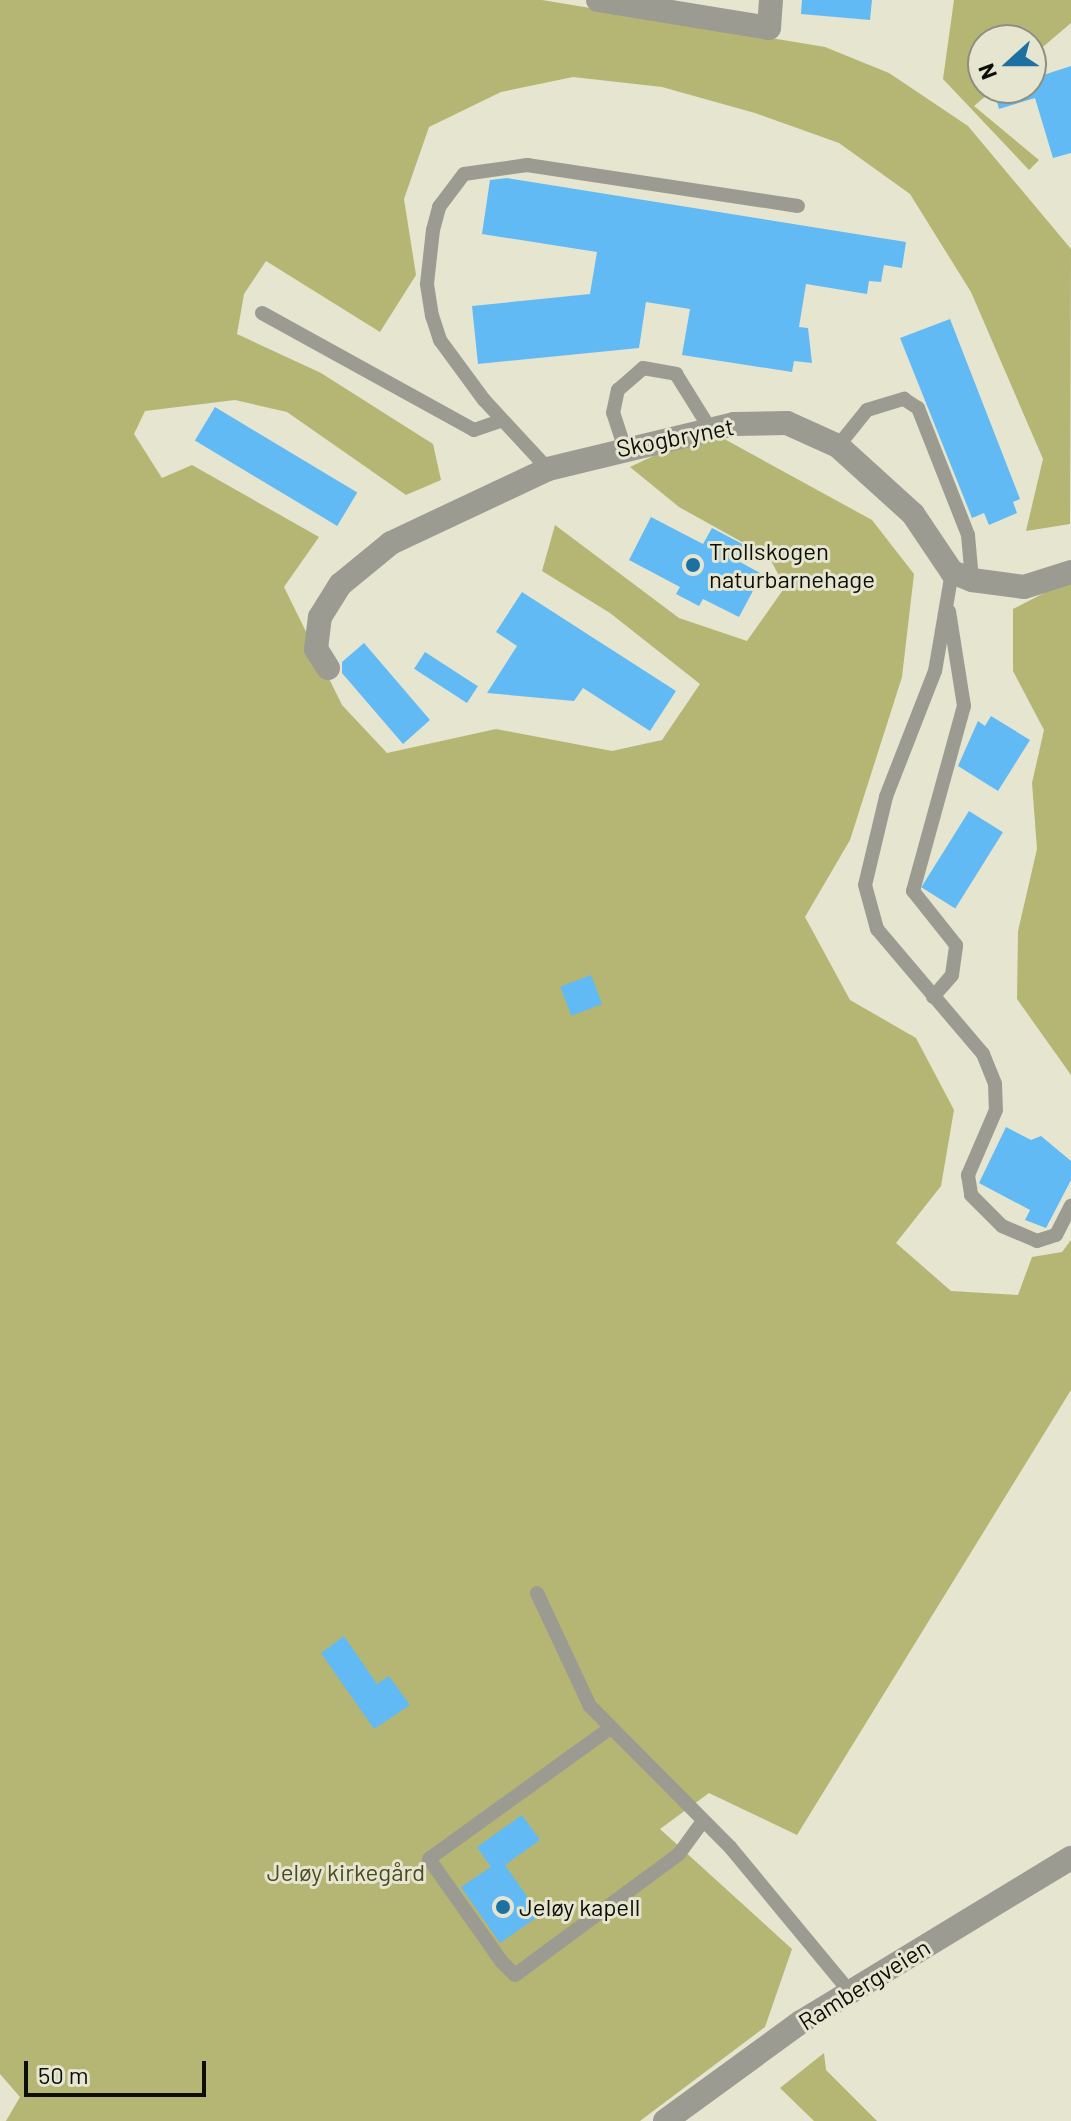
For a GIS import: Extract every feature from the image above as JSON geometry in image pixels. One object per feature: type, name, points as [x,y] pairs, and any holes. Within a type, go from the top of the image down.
[{"type":"street","points":[[598,0],[769,28],[771,0]]},
{"type":"street","name":"Skogbrynet","points":[[328,668],[316,649],[320,617],[358,568],[422,525],[548,469],[624,446],[709,427],[787,423],[838,446],[913,514],[962,576]]},
{"type":"street","points":[[962,576],[1024,587],[1071,572]]},
{"type":"street","name":"Rambergveien","points":[[665,2121],[849,1991],[1071,1858]]},
{"type":"lane","points":[[548,469],[500,421],[440,340],[427,284],[439,207],[464,174],[527,165],[798,206]]},
{"type":"lane","points":[[262,313],[474,430],[500,421]]},
{"type":"lane","points":[[624,446],[613,413],[618,390],[643,368],[676,374],[709,427]]},
{"type":"lane","points":[[838,446],[867,410],[884,402],[904,399],[918,408],[968,535],[962,576],[865,885],[877,929],[983,1054],[998,1096],[968,1175],[971,1195],[1002,1226],[1037,1241],[1056,1235],[1071,1206]]},
{"type":"lane","points":[[933,997],[952,975],[956,945],[913,891],[964,706],[949,610]]},
{"type":"lane","points":[[537,1593],[590,1706],[609,1729],[703,1821],[849,1991]]},
{"type":"lane","points":[[609,1729],[429,1859],[502,1962],[515,1975],[679,1854],[703,1821]]},
{"type":"green space","name":"Jeløy kirkegård","points":[[0,0],[542,0],[825,47],[889,73],[968,126],[1071,249],[1070,524],[1026,531],[1043,459],[971,292],[910,194],[839,143],[755,113],[662,87],[573,77],[501,92],[429,127],[404,199],[416,275],[380,332],[266,261],[244,294],[237,334],[321,373],[433,444],[441,480],[406,495],[287,412],[235,400],[145,411],[134,434],[162,478],[192,465],[319,537],[284,587],[342,705],[387,753],[496,729],[612,751],[662,740],[700,684],[610,613],[542,571],[555,525],[679,618],[747,641],[785,587],[769,557],[679,507],[630,467],[708,430],[872,520],[914,574],[902,677],[850,840],[805,917],[850,1000],[916,1038],[954,1110],[941,1186],[896,1243],[951,1291],[1018,1295],[1032,1257],[1062,1252],[1071,1240],[1071,1390],[797,1835],[709,1793],[660,1829],[792,1949],[765,2027],[640,2121],[6,2121],[20,2097],[0,2074]]},
{"type":"green space","points":[[954,0],[1071,0],[1071,23],[1047,43],[1047,24],[967,24],[967,104],[976,104],[974,106],[1039,160],[1029,170],[943,79]]},
{"type":"green space","points":[[1071,579],[1071,1075],[1017,999],[1018,931],[1037,849],[1032,783],[1044,730],[1013,671],[1013,609]]},
{"type":"green space","points":[[824,2053],[826,2070],[877,2121],[814,2121],[780,2088]]},
{"type":"building","points":[[802,0],[872,0],[870,20],[801,14]]},
{"type":"building","points":[[1071,66],[1071,153],[1053,158],[1037,104],[1047,104],[1047,74]]},
{"type":"building","points":[[998,104],[1015,104],[999,109]]},
{"type":"building","points":[[507,178],[906,242],[902,268],[884,265],[881,282],[869,281],[867,294],[806,284],[799,327],[808,328],[812,363],[794,361],[792,372],[682,355],[690,309],[646,302],[639,348],[478,364],[472,306],[590,294],[597,252],[482,234],[490,180]]},
{"type":"building","points":[[950,319],[1020,499],[1013,502],[1017,513],[989,525],[984,513],[972,518],[900,338]]},
{"type":"building","points":[[215,407],[357,492],[337,526],[195,440]]},
{"type":"building","points":[[651,517],[703,544],[712,528],[748,547],[740,562],[762,574],[739,617],[703,599],[699,606],[676,594],[680,587],[629,560]]},
{"type":"building","points":[[522,592],[676,691],[650,731],[583,688],[574,701],[487,693],[517,646],[496,632]]},
{"type":"building","points":[[364,643],[430,720],[403,744],[342,673],[342,662]]},
{"type":"building","points":[[425,652],[478,686],[467,703],[414,669]]},
{"type":"building","points":[[991,716],[1030,740],[998,791],[958,766],[978,721],[985,726]]},
{"type":"building","points":[[969,811],[1003,832],[955,909],[921,887]]},
{"type":"building","points":[[591,975],[602,1004],[571,1016],[560,987]]},
{"type":"building","points":[[1006,1127],[1031,1140],[1041,1136],[1071,1161],[1071,1180],[1046,1228],[1025,1220],[1030,1210],[979,1183]]},
{"type":"building","points":[[344,1636],[377,1684],[389,1676],[410,1705],[374,1729],[321,1653]]},
{"type":"building","name":"Jeløy kapell","points":[[522,1815],[540,1840],[505,1865],[540,1915],[500,1943],[461,1887],[491,1867],[477,1847]]},
{"type":"place","name":"Trollskogen naturbarnehage","points":[[693,565]]},
{"type":"place","name":"Jeløy kapell","points":[[503,1907]]}]
